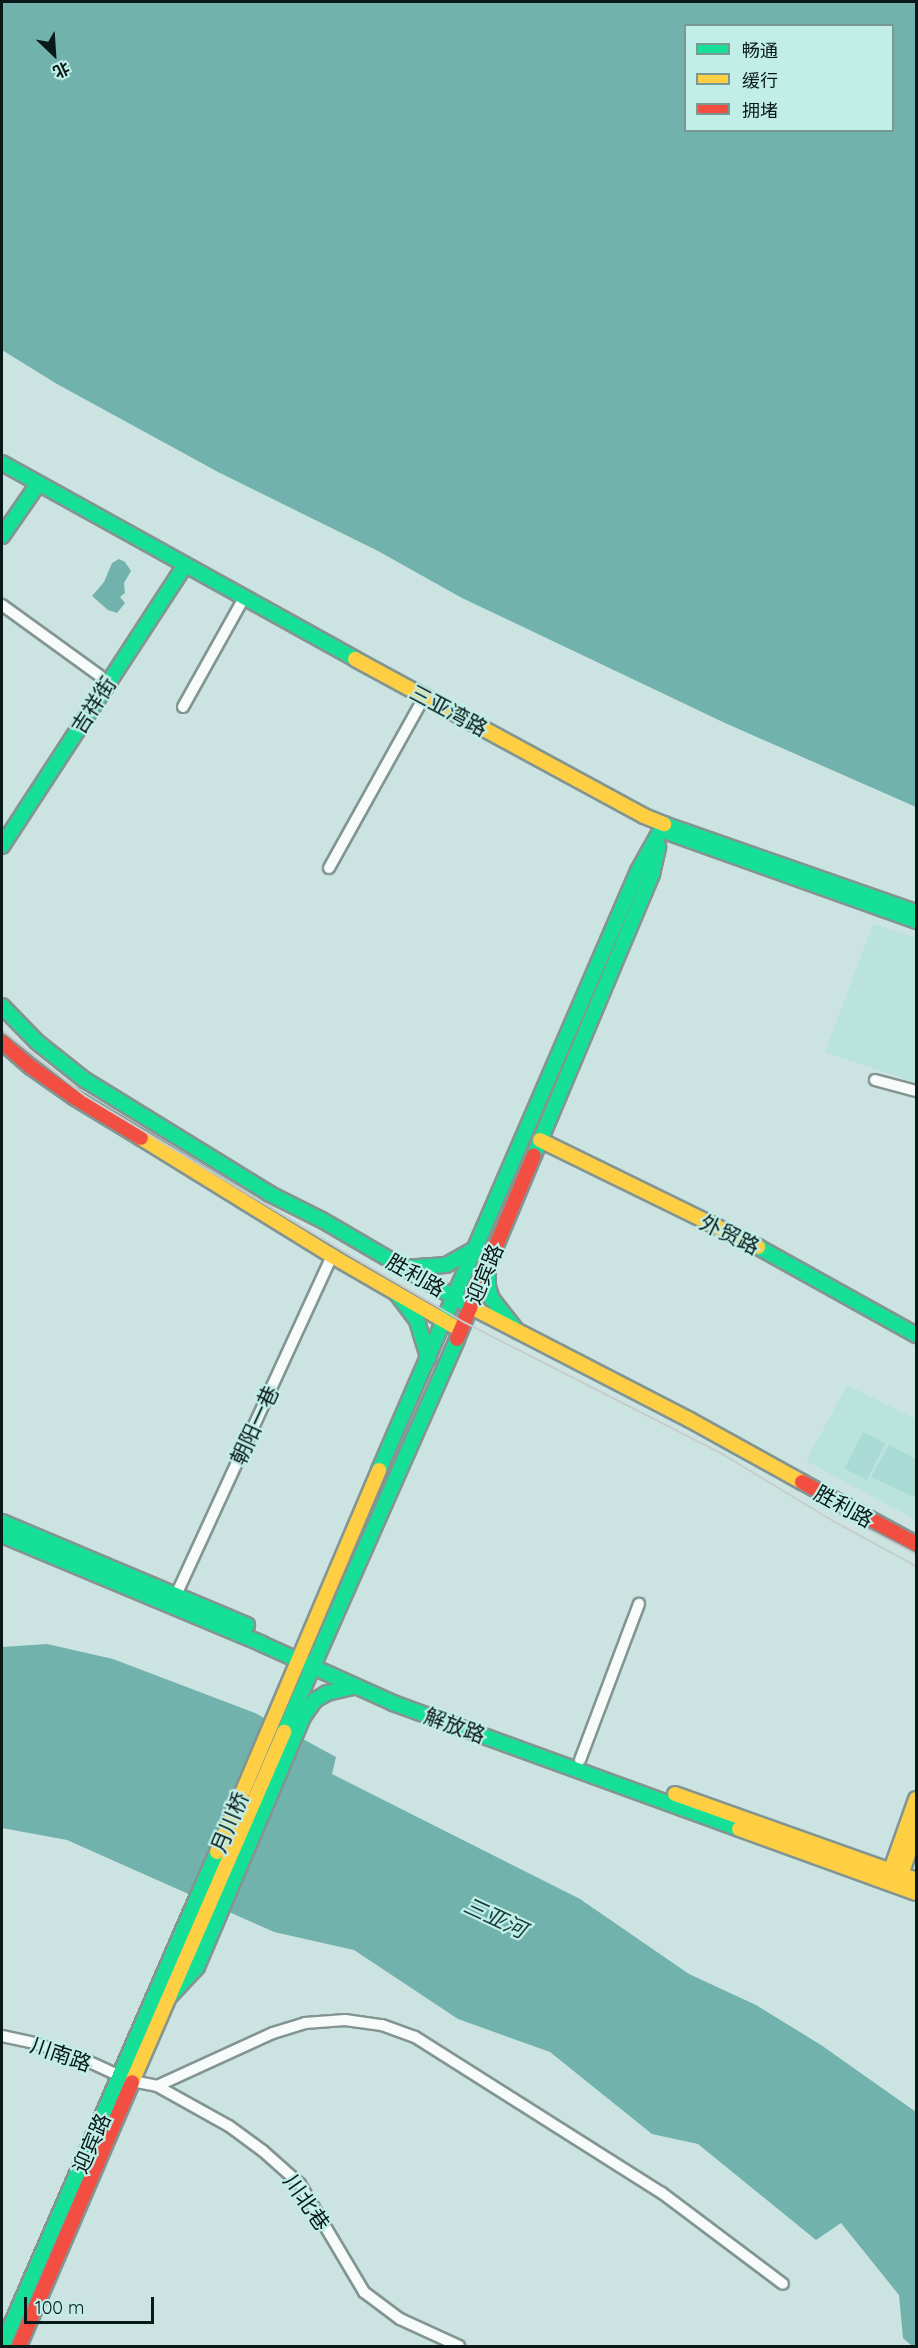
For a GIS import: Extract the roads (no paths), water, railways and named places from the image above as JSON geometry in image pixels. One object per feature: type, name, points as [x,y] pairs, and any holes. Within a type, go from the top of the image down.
[{"type":"main road","name":"三亚湾路","points":[[2,463],[181,564],[663,827],[916,921]]},
{"type":"main road","points":[[2,536],[38,484]]},
{"type":"main road","name":"吉祥街","points":[[2,829],[100,676],[181,564]]},
{"type":"main road","name":"吉祥街","points":[[2,846],[181,564]]},
{"type":"main road","name":"三亚湾路","points":[[663,827],[916,912]]},
{"type":"main road","name":"迎宾路","points":[[298,1715],[316,1663],[471,1307],[652,874],[663,827]]},
{"type":"main road","name":"迎宾路","points":[[279,1704],[638,871],[663,827]]},
{"type":"main road","name":"胜利路","points":[[2,1006],[59,1061],[118,1101],[270,1194],[322,1220],[471,1307],[690,1420],[916,1544]]},
{"type":"main road","name":"胜利路","points":[[2,1042],[37,1072],[75,1098],[332,1256],[461,1330]]},
{"type":"main road","name":"外贸路","points":[[540,1140],[763,1250],[916,1335]]},
{"type":"main road","points":[[403,1268],[446,1265],[473,1250]]},
{"type":"main road","points":[[489,1263],[488,1281],[492,1299],[517,1331]]},
{"type":"main road","points":[[397,1293],[421,1329],[428,1358]]},
{"type":"main road","name":"解放路","points":[[2,1522],[176,1595],[300,1656]]},
{"type":"main road","name":"解放路","points":[[2,1535],[316,1663],[894,1878],[916,1893]]},
{"type":"main road","name":"解放路","points":[[316,1663],[354,1688],[894,1878],[916,1880]]},
{"type":"main road","points":[[168,1999],[190,1976],[204,1952],[298,1715],[327,1692],[354,1688]]},
{"type":"main road","name":"月川桥","points":[[186,1941],[279,1704]]},
{"type":"main road","name":"月川桥","points":[[186,1941],[298,1715]]},
{"type":"main road","points":[[894,1878],[916,1799]]},
{"type":"main road","points":[[894,1878],[916,1831]]},
{"type":"main road","name":"迎宾路","points":[[19,2346],[126,2079],[168,1999],[186,1941]]},
{"type":"main road","name":"迎宾路","points":[[2,2346],[126,2079],[186,1941]]},
{"type":"street","points":[[183,708],[244,598]]},
{"type":"street","points":[[2,605],[100,676]]},
{"type":"street","points":[[329,868],[424,697]]},
{"type":"street","points":[[875,1080],[916,1091]]},
{"type":"street","name":"朝阳一巷","points":[[176,1595],[332,1256]]},
{"type":"street","points":[[580,1760],[639,1604]]},
{"type":"street","points":[[156,2086],[273,2033],[305,2023],[345,2020],[382,2025],[416,2037],[662,2193],[783,2284]]},
{"type":"street","name":"川南路","points":[[2,2036],[35,2043],[83,2059],[126,2079]]},
{"type":"street","name":"川北巷","points":[[126,2079],[156,2086],[230,2126],[282,2167],[300,2184],[364,2292],[400,2319],[459,2346]]},
{"type":"water","points":[[2,2],[916,2],[916,807],[725,723],[462,598],[378,551],[218,472],[57,384],[2,350]]},
{"type":"water","points":[[119,559],[125,562],[131,571],[124,583],[125,593],[120,597],[125,603],[117,613],[108,610],[92,596],[104,582],[112,563]]},
{"type":"water","name":"三亚河","points":[[47,1644],[113,1659],[255,1713],[336,1757],[332,1774],[580,1899],[689,1974],[756,2005],[821,2045],[916,2112],[916,2346],[912,2346],[903,2338],[899,2295],[841,2223],[816,2240],[698,2144],[652,2134],[550,2052],[458,2019],[354,1950],[274,1932],[67,1840],[2,1828],[2,1647]]},
{"type":"tram line","points":[[2,1030],[86,1096],[363,1263],[464,1322],[721,1453],[835,1522],[916,1566]]},
{"type":"tram line","points":[[835,1512],[916,1554]]}]
